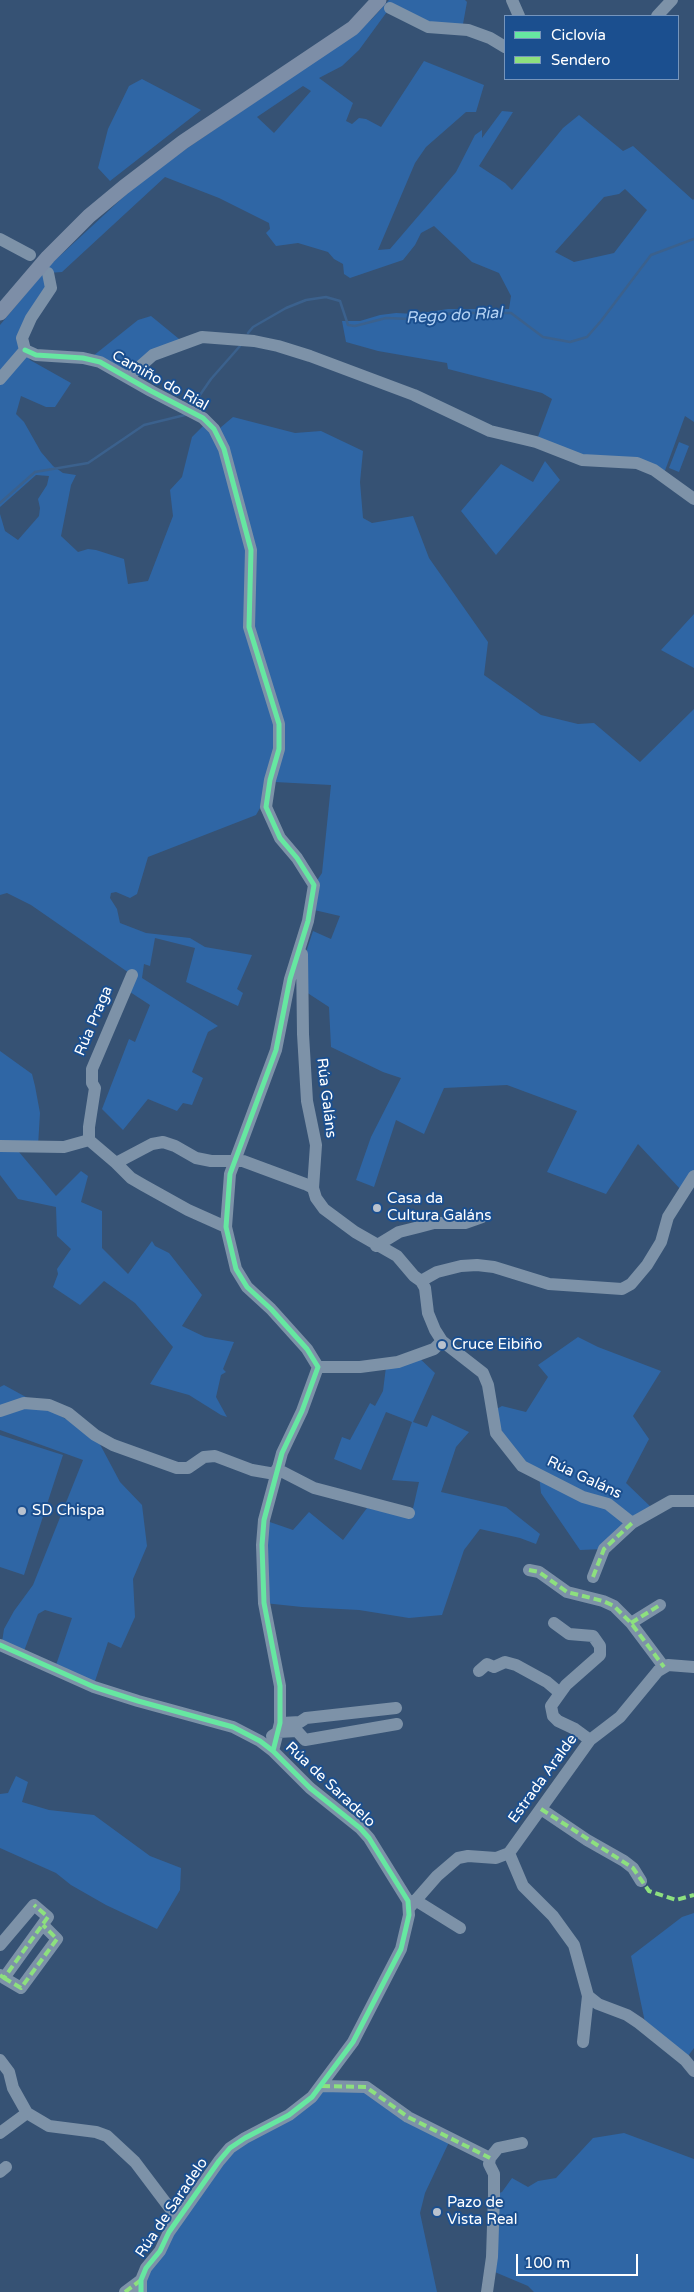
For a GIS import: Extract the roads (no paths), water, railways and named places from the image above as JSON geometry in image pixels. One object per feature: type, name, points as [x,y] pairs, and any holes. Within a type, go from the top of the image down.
[{"type":"main road","points":[[0,313],[55,250],[89,216],[124,187],[183,142],[353,28],[384,4]]},
{"type":"street","points":[[512,0],[519,15]]},
{"type":"street","points":[[658,15],[672,0]]},
{"type":"street","points":[[384,4],[428,27],[468,30],[490,38],[504,46]]},
{"type":"street","points":[[0,239],[30,255]]},
{"type":"street","points":[[0,379],[25,350],[22,338],[31,318],[51,288],[48,273]]},
{"type":"street","name":"Camiño do Rial","points":[[128,377],[153,355],[202,337],[270,345],[310,356],[386,384],[490,431],[536,442],[582,460],[638,463],[654,470],[694,499]]},
{"type":"street","name":"Camiño do Rial","points":[[25,350],[36,355],[83,358],[100,362],[203,418],[214,430],[224,449],[251,550],[249,627],[279,724],[280,749],[270,780],[266,808],[280,838],[297,858],[314,885],[308,921],[300,947],[296,981]]},
{"type":"street","name":"Rúa Praga","points":[[90,1140],[89,1127],[95,1088],[90,1076],[132,975]]},
{"type":"street","points":[[296,981],[276,1050],[234,1162],[228,1185],[226,1227],[236,1269],[247,1287],[271,1309],[301,1342],[318,1367]]},
{"type":"street","name":"Rúa Galáns","points":[[296,981],[307,1100],[316,1145],[313,1188]]},
{"type":"street","points":[[0,1146],[64,1147],[90,1140],[136,1181],[188,1210],[226,1227]]},
{"type":"street","points":[[116,1163],[152,1144],[163,1142],[175,1146],[196,1158],[258,1165],[313,1188],[316,1198],[324,1209],[342,1224],[376,1246],[397,1256],[414,1276],[421,1281],[437,1272],[461,1266],[477,1265],[494,1267],[549,1284],[622,1289],[631,1284],[647,1265],[661,1242],[668,1217],[694,1176]]},
{"type":"street","points":[[376,1246],[399,1232],[434,1223],[466,1223],[482,1217]]},
{"type":"street","name":"Rúa Galáns","points":[[421,1281],[425,1288],[428,1313],[442,1341],[483,1373],[488,1385],[496,1433],[522,1466],[583,1497],[608,1504],[632,1523]]},
{"type":"street","points":[[318,1367],[360,1367],[398,1362],[434,1349],[442,1341]]},
{"type":"street","points":[[273,1750],[279,1727],[280,1686],[264,1603],[262,1544],[264,1520],[282,1453],[302,1411],[318,1367]]},
{"type":"street","points":[[0,1411],[24,1404],[50,1405],[68,1413],[96,1435],[114,1445],[177,1468],[188,1468],[204,1457],[215,1456],[252,1470],[276,1471],[314,1488],[409,1513]]},
{"type":"street","points":[[592,1577],[604,1549],[632,1523],[671,1501],[694,1501]]},
{"type":"street","points":[[529,1570],[539,1572],[568,1592],[603,1601],[614,1606],[631,1623],[664,1667],[694,1667]]},
{"type":"street","points":[[631,1623],[660,1605]]},
{"type":"street","points":[[554,1623],[569,1634],[593,1636],[597,1639],[601,1650],[596,1659],[579,1672],[551,1706],[552,1716],[590,1740]]},
{"type":"street","name":"Rúa de Saradelo","points":[[0,1644],[94,1687],[138,1702],[233,1727],[260,1741],[273,1750],[310,1788],[360,1828],[412,1904],[395,1962],[353,2042],[322,2086],[289,2115],[245,2138],[230,2148],[219,2160],[178,2219],[160,2251],[146,2268],[141,2286]]},
{"type":"street","points":[[479,1671],[487,1664],[494,1667],[505,1662],[516,1665],[548,1682],[560,1693]]},
{"type":"street","name":"Estrada Aralde","points":[[509,1854],[590,1740],[620,1717],[664,1667]]},
{"type":"street","points":[[260,1741],[279,1727],[300,1722],[306,1718],[396,1708]]},
{"type":"street","points":[[279,1727],[297,1731],[305,1740],[397,1724]]},
{"type":"street","points":[[541,1809],[586,1840],[624,1861],[633,1868],[641,1881]]},
{"type":"street","points":[[460,1928],[412,1904],[436,1876],[458,1858],[468,1856],[496,1858],[509,1854],[523,1886],[544,1906],[574,1945],[588,1996],[583,2042]]},
{"type":"street","points":[[0,1945],[34,1905],[48,1917],[2,1976],[21,1988],[57,1939],[43,1925]]},
{"type":"street","points":[[588,1996],[598,2004],[627,2015],[639,2023],[685,2060],[694,2071]]},
{"type":"street","points":[[0,2060],[9,2072],[13,2088],[27,2113],[48,2126],[96,2132],[107,2136],[135,2162],[178,2219]]},
{"type":"street","points":[[0,2085],[13,2088]]},
{"type":"street","points":[[322,2086],[366,2087],[408,2118],[490,2158]]},
{"type":"street","points":[[0,2132],[27,2113]]},
{"type":"street","points":[[487,2292],[492,2257],[494,2202],[494,2174],[490,2158],[498,2148],[522,2143]]},
{"type":"street","points":[[125,2292],[141,2286]]},
{"type":"waterway","name":"Rego do Rial","points":[[248,333],[253,327],[286,308],[306,300],[326,297],[340,301],[348,325],[355,326],[386,318],[410,319],[455,313],[511,313],[543,337],[570,342],[587,337],[651,255],[694,239]]},
{"type":"waterway","name":"Rego do Rial","points":[[193,405],[211,379],[240,346]]},
{"type":"waterway","name":"Rego do Rial","points":[[0,503],[35,472],[88,463],[144,425],[185,415]]},
{"type":"place","name":"Casa da Cultura Galáns","points":[[377,1208]]},
{"type":"place","name":"Cruce Eibiño","points":[[442,1345]]},
{"type":"place","name":"SD Chispa","points":[[22,1511]]},
{"type":"place","name":"Pazo de Vista Real","points":[[437,2212]]}]
